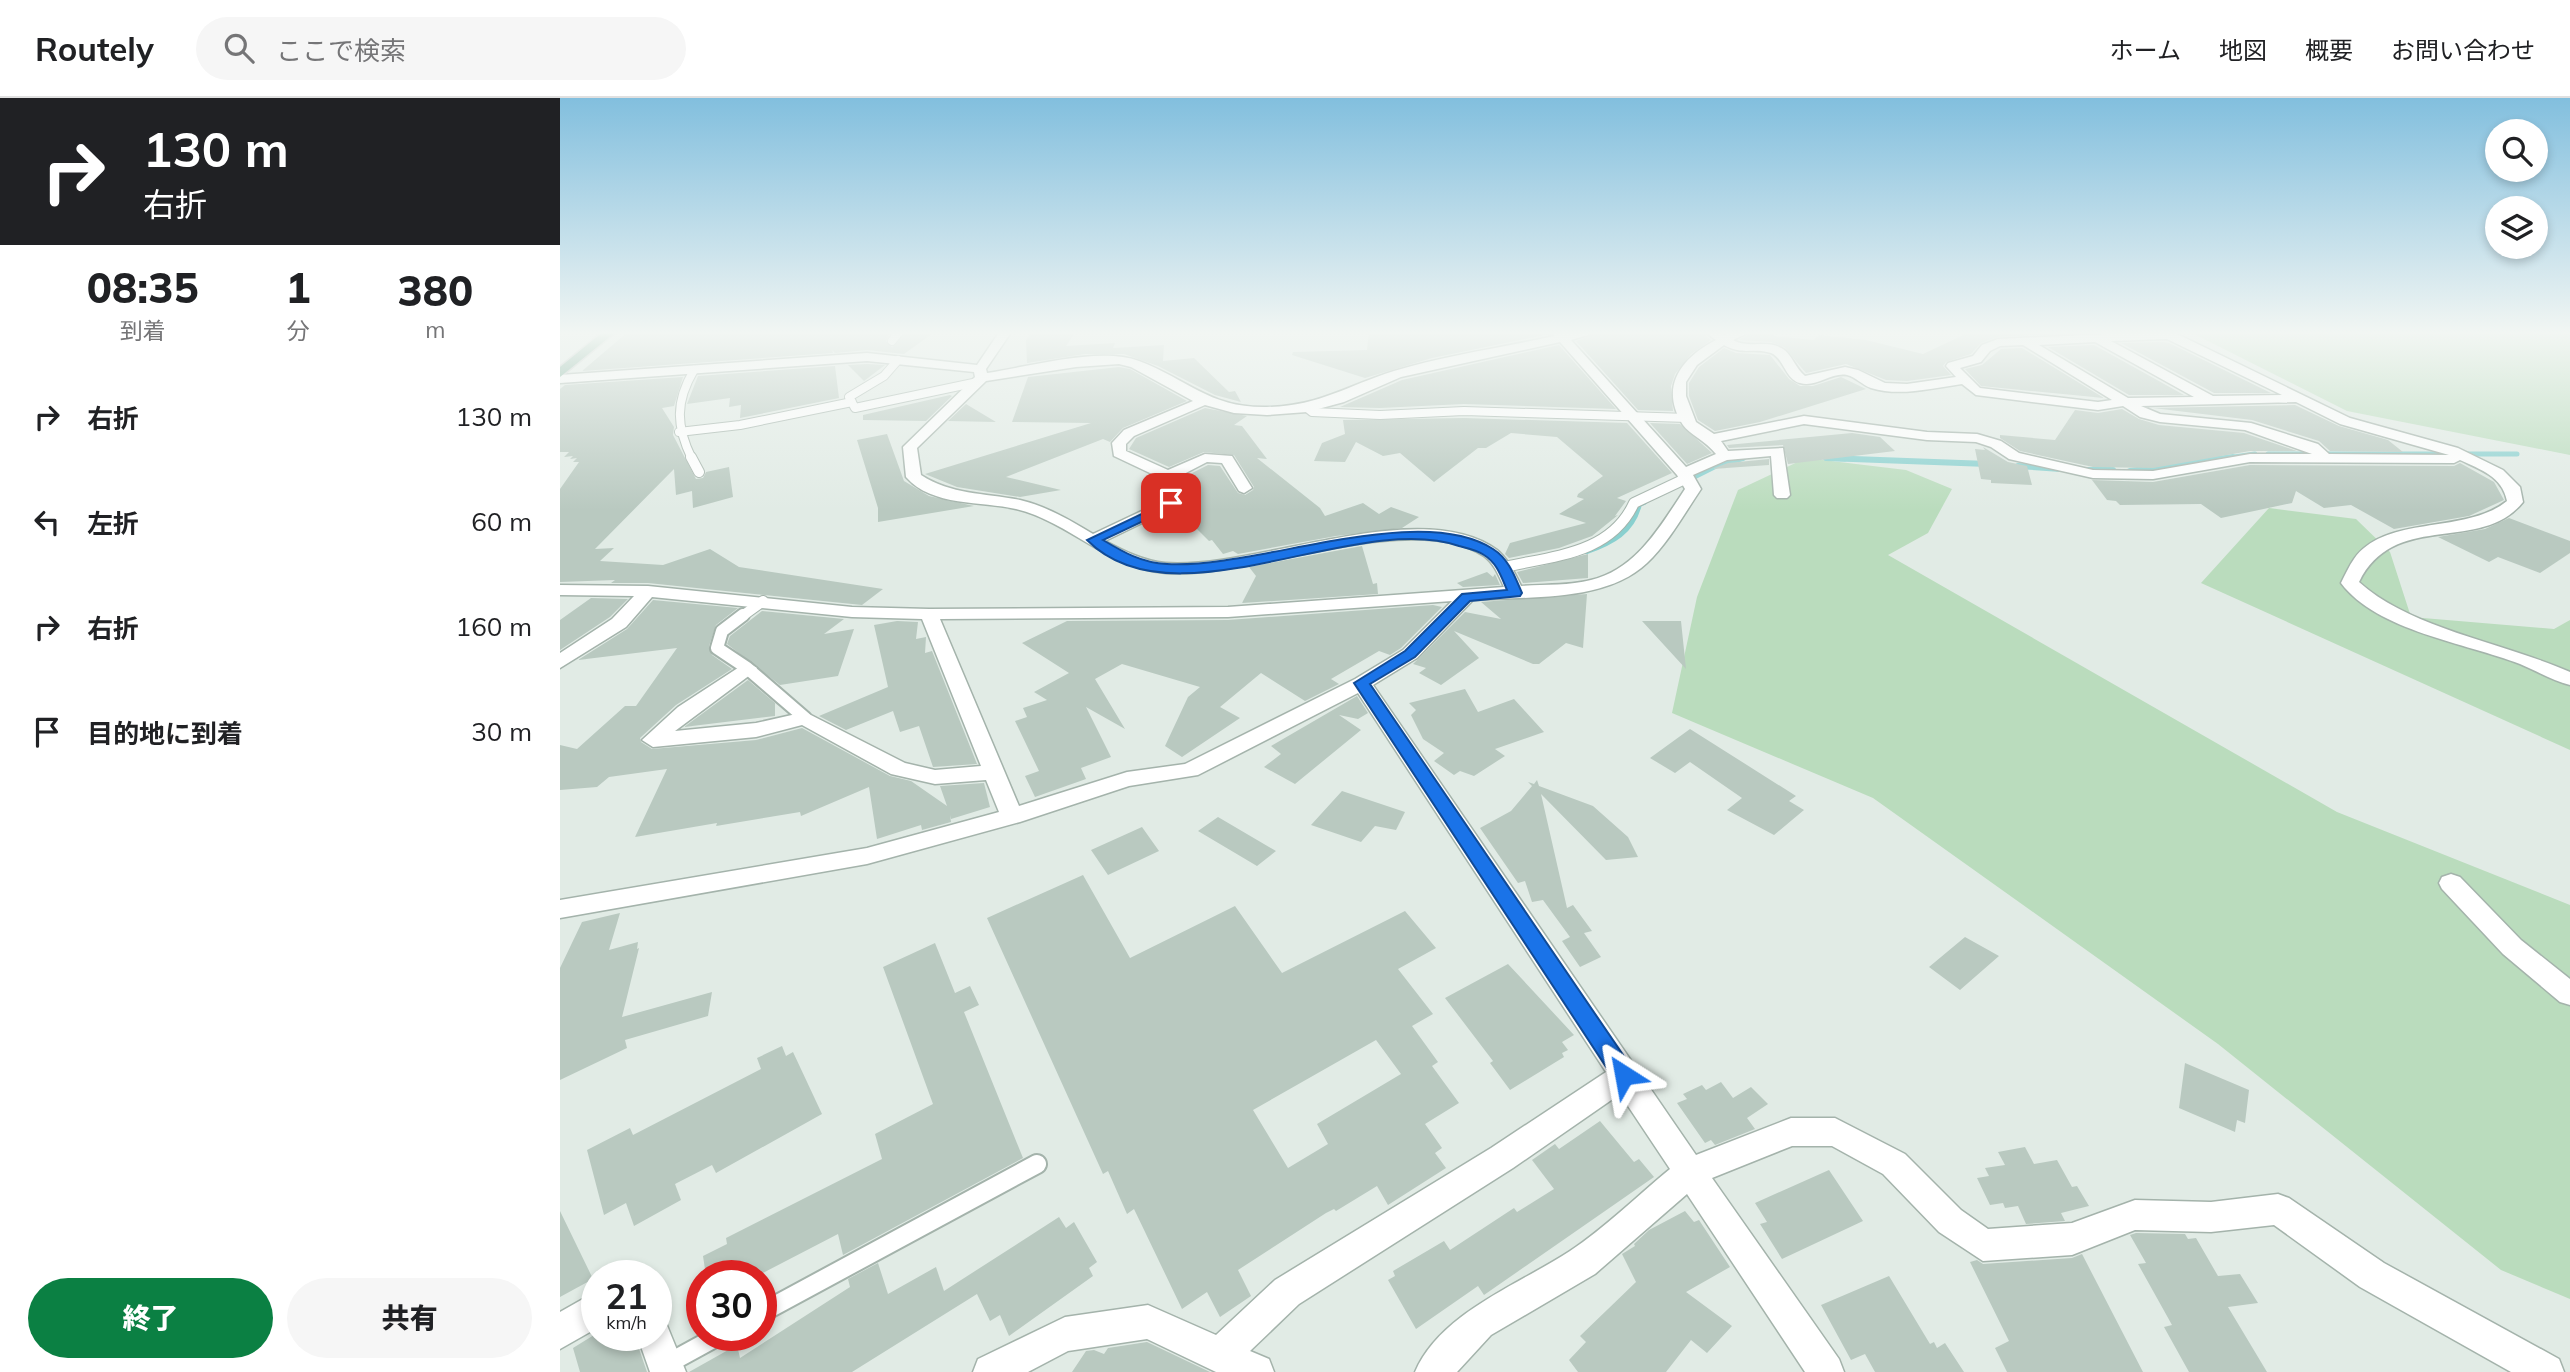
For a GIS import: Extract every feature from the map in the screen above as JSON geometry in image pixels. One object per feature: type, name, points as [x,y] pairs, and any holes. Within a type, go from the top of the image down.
[{"type":"street","points":[[966,390],[910,447],[914,477],[929,489],[962,498],[1031,509],[1053,517],[1131,561],[1164,568],[1212,568],[1404,534],[1442,536],[1488,551],[1504,567],[1515,593]]},
{"type":"street","points":[[1184,390],[1204,401],[1234,409],[1267,411],[1307,408],[1359,390]]},
{"type":"street","points":[[560,590],[648,590],[852,611],[929,614],[1228,612],[1591,586],[1615,580],[1647,556],[1693,489],[1686,476],[1611,390]]},
{"type":"street","points":[[1679,390],[1689,424],[1712,439],[1724,456]]},
{"type":"street","points":[[1975,390],[2098,405],[2123,402],[2298,399]]},
{"type":"street","points":[[2104,390],[2160,418],[2246,426],[2313,447],[2325,457]]},
{"type":"street","points":[[2192,390],[2210,400]]},
{"type":"street","points":[[2281,390],[2345,421],[2453,451],[2498,473],[2512,487],[2515,502],[2511,508],[2495,517],[2388,540],[2354,567],[2350,583],[2372,603],[2399,617],[2527,660],[2570,679]]},
{"type":"street","points":[[1093,540],[1171,503],[1180,491],[1175,479],[1119,453],[1119,443],[1129,433],[1204,401]]},
{"type":"street","points":[[1712,439],[1804,420],[1927,436],[1977,438],[2014,456],[2093,474],[2153,475],[2250,458],[2468,459]]},
{"type":"street","points":[[1686,476],[1724,456],[1778,451],[1783,495]]},
{"type":"street","points":[[1168,475],[1205,458],[1227,459],[1244,488]]},
{"type":"street","points":[[560,662],[618,623],[648,590]]},
{"type":"street","points":[[560,909],[867,856],[1012,816],[1127,779],[1190,770],[1362,683],[1410,654],[1466,597]]},
{"type":"street","points":[[929,614],[1012,816]]},
{"type":"street","points":[[747,668],[685,711],[653,740],[756,730],[806,718],[899,769],[935,777],[994,772]]},
{"type":"street","points":[[1362,683],[1689,1173],[1826,1372]]},
{"type":"street","points":[[2451,883],[2512,947],[2570,994]]},
{"type":"street","points":[[991,1372],[1065,1334],[1148,1322],[1241,1367],[1287,1292],[1502,1158],[1624,1075]]},
{"type":"street","points":[[1433,1372],[1479,1323],[1583,1262],[1689,1173],[1791,1132],[1835,1132],[1894,1164],[1950,1221],[1983,1245],[2072,1239],[2135,1214],[2211,1217],[2278,1209],[2372,1275],[2546,1372]]},
{"type":"street","points":[[560,1332],[581,1318]]},
{"type":"lane","points":[[682,390],[676,412],[679,432],[699,472]]},
{"type":"lane","points":[[860,390],[849,397],[855,408],[924,390]]},
{"type":"lane","points":[[679,432],[740,425],[852,402]]},
{"type":"lane","points":[[1307,408],[1312,412],[1380,415],[1464,411],[1688,418]]},
{"type":"lane","points":[[1504,567],[1597,544],[1623,527],[1630,519],[1634,503],[1686,476]]},
{"type":"lane","points":[[763,601],[722,631],[718,648],[747,668],[806,718]]},
{"type":"lane","points":[[777,1304],[1037,1164]]},
{"type":"lane","points":[[663,1357],[686,1348]]},
{"type":"green space","points":[[2306,390],[2570,390],[2570,455],[2347,411]]},
{"type":"green space","points":[[1806,458],[1906,470],[1952,489],[1928,533],[1888,555],[2337,812],[2570,905],[2570,1299],[2501,1270],[2218,1044],[1873,798],[1672,713],[1697,597],[1738,490]]},
{"type":"green space","points":[[2269,508],[2356,519],[2390,552],[2411,617],[2554,629],[2570,620],[2570,750],[2201,583]]},
{"type":"building","points":[[560,390],[679,390],[674,406],[662,408],[674,427],[673,435],[696,479],[703,478],[706,472],[729,467],[733,497],[693,508],[692,491],[676,495],[674,469],[595,549],[614,548],[600,561],[663,565],[710,549],[739,567],[883,589],[862,605],[648,583],[611,583],[615,580],[560,582],[560,489],[579,462],[573,462],[577,458],[570,459],[573,456],[564,457],[569,452],[560,452]]},
{"type":"building","points":[[692,390],[838,390],[839,398],[740,418],[741,405],[729,407],[730,398],[687,404]]},
{"type":"building","points":[[1023,390],[1168,390],[1187,401],[1123,428],[1110,442],[1103,439],[1006,477],[1061,490],[1020,497],[957,487],[925,474],[1091,423],[1012,422]]},
{"type":"building","points":[[1206,390],[1235,391],[1241,402]]},
{"type":"building","points":[[1378,390],[1599,390],[1616,409],[1464,404],[1340,407]]},
{"type":"building","points":[[1620,390],[1671,390],[1673,411],[1638,410]]},
{"type":"building","points":[[1689,390],[1861,390],[1760,422],[1715,431],[1698,420]]},
{"type":"building","points":[[2027,390],[2092,390],[2104,398]]},
{"type":"building","points":[[2121,390],[2176,390],[2184,395],[2129,395]]},
{"type":"building","points":[[2209,390],[2266,390],[2271,393],[2214,393]]},
{"type":"building","points":[[952,396],[926,421],[863,420],[863,415]]},
{"type":"building","points":[[966,404],[996,422],[948,421]]},
{"type":"building","points":[[2295,405],[2339,426],[2388,440],[2403,452],[2330,451],[2319,441],[2252,420],[2153,408]]},
{"type":"building","points":[[1205,408],[1247,416],[1234,425],[1242,426],[1267,459],[1257,458],[1320,508],[1325,516],[1363,503],[1379,514],[1391,507],[1419,517],[1402,528],[1336,536],[1238,554],[1233,551],[1223,554],[1212,540],[1209,541],[1192,524],[1172,511],[1179,508],[1190,493],[1184,477],[1208,465],[1220,466],[1238,493],[1245,495],[1253,490],[1254,487],[1234,455],[1204,452],[1169,467],[1129,449],[1136,438]]},
{"type":"building","points":[[2122,409],[2139,419],[2159,425],[2244,433],[2297,451],[2250,451],[2153,468],[2093,467],[2020,451],[2000,438],[2000,435],[2055,440],[2075,410],[2098,413]]},
{"type":"building","points":[[1464,418],[1627,423],[1672,473],[1617,498],[1626,501],[1615,516],[1618,515],[1592,536],[1559,548],[1509,558],[1505,554],[1510,543],[1586,523],[1559,514],[1584,499],[1577,497],[1578,494],[1603,476],[1557,437],[1511,433],[1486,448],[1478,448],[1434,482],[1400,453],[1383,456],[1356,442],[1345,462],[1314,461],[1322,443],[1345,434],[1343,420]]},
{"type":"building","points":[[1650,423],[1680,424],[1712,453],[1687,464]]},
{"type":"building","points":[[1852,433],[1880,437],[1895,451],[1788,464],[1783,445],[1729,448],[1727,445]]},
{"type":"building","points":[[887,434],[904,481],[929,496],[974,506],[878,522],[878,508],[857,440]]},
{"type":"building","points":[[1983,447],[2008,462],[2027,466],[2032,485],[1991,483],[1991,480],[1981,479],[1975,449],[1985,450]]},
{"type":"building","points":[[1769,459],[1769,465],[1712,469],[1728,463]]},
{"type":"building","points":[[2460,463],[2494,482],[2504,500],[2469,516],[2394,529],[2351,505],[2324,508],[2296,491],[2292,503],[2221,518],[2201,504],[2120,505],[2116,501],[2107,500],[2092,480],[2153,482],[2250,465],[2454,466]]},
{"type":"building","points":[[1164,483],[1169,490],[1157,501],[1142,490]]},
{"type":"building","points":[[2509,518],[2570,541],[2570,553],[2540,573],[2498,557],[2489,562],[2438,537],[2485,529]]},
{"type":"building","points":[[1362,546],[1373,584],[1377,583],[1378,594],[1242,603],[1256,576],[1249,567]]},
{"type":"building","points":[[1588,554],[1588,578],[1523,583],[1517,572]]},
{"type":"building","points":[[1487,572],[1493,577],[1495,574],[1500,585],[1463,587],[1457,583]]},
{"type":"building","points":[[1587,594],[1583,648],[1566,643],[1539,664],[1533,664],[1454,631],[1479,658],[1441,685],[1419,673],[1426,668],[1413,664],[1465,612],[1501,619],[1481,602]]},
{"type":"building","points":[[591,598],[628,599],[610,617],[560,650],[560,620]]},
{"type":"building","points":[[653,600],[738,608],[716,625],[709,646],[712,655],[732,669],[676,705],[640,738],[641,742],[652,749],[756,740],[802,728],[890,776],[911,781],[947,806],[940,786],[984,783],[990,807],[951,819],[950,815],[951,822],[922,830],[921,825],[877,839],[869,787],[801,816],[800,812],[635,837],[667,769],[609,777],[597,787],[560,790],[560,745],[577,749],[625,706],[636,706],[677,648],[578,660],[627,629]]},
{"type":"building","points":[[1433,605],[1442,607],[1401,648],[1390,655],[1379,651],[1331,679],[1339,684],[1305,701],[1261,673],[1220,707],[1240,718],[1182,757],[1165,746],[1188,697],[1200,687],[1122,664],[1095,679],[1125,729],[1086,707],[1111,757],[1081,768],[1086,779],[1035,797],[1025,776],[1039,771],[1015,721],[1027,717],[1023,708],[1047,700],[1034,692],[1069,673],[1022,643],[1067,621],[1228,620]]},
{"type":"building","points":[[762,611],[844,619],[824,634],[854,629],[838,676],[780,685],[727,644],[730,636]]},
{"type":"building","points":[[897,621],[918,622],[916,639],[926,637],[925,653],[932,651],[977,764],[933,767],[919,726],[900,732],[893,711],[846,730],[819,716],[888,687],[874,625]]},
{"type":"building","points":[[1642,621],[1681,621],[1686,669]]},
{"type":"building","points":[[748,680],[775,703],[775,716],[684,727]]},
{"type":"building","points":[[1465,689],[1478,712],[1514,699],[1544,732],[1495,749],[1505,756],[1474,776],[1460,771],[1454,775],[1434,761],[1444,753],[1423,739],[1411,715],[1416,710],[1409,703]]},
{"type":"building","points":[[1357,696],[1368,713],[1358,719],[1339,715],[1361,730],[1295,784],[1264,767],[1281,754],[1271,746]]},
{"type":"building","points":[[1690,729],[1796,796],[1789,801],[1804,810],[1774,835],[1727,810],[1742,798],[1690,762],[1675,773],[1650,758]]},
{"type":"building","points":[[1537,780],[1539,786],[1593,806],[1628,837],[1638,857],[1606,860],[1541,794],[1567,908],[1573,905],[1592,931],[1584,933],[1601,957],[1580,967],[1562,941],[1570,937],[1543,900],[1532,902],[1525,881],[1518,883],[1480,828],[1511,811],[1532,786],[1528,782],[1534,784]]},
{"type":"building","points":[[1342,791],[1405,812],[1396,830],[1375,826],[1361,842],[1311,825]]},
{"type":"building","points":[[1218,817],[1276,851],[1257,866],[1198,831]]},
{"type":"building","points":[[1142,827],[1159,851],[1108,875],[1091,850]]},
{"type":"building","points":[[1083,875],[1130,958],[1235,906],[1282,973],[1405,911],[1436,948],[1398,969],[1433,1014],[1412,1026],[1438,1062],[1432,1066],[1459,1103],[1425,1124],[1442,1148],[1435,1153],[1446,1168],[1388,1205],[1377,1186],[1336,1211],[1334,1209],[1326,1213],[1238,1270],[1251,1296],[1220,1317],[1207,1292],[1182,1309],[1134,1209],[1127,1214],[1108,1171],[1103,1174],[987,918]],"holes":[[[1376,1040],[1401,1074],[1317,1124],[1328,1144],[1288,1168],[1253,1110]]]},
{"type":"building","points":[[620,913],[609,950],[638,942],[637,949],[639,948],[622,1017],[712,992],[708,1016],[625,1040],[627,1048],[560,1080],[560,968],[582,922]]},
{"type":"building","points":[[1965,937],[1999,956],[1960,990],[1929,967]]},
{"type":"building","points":[[935,943],[955,993],[970,986],[979,1005],[964,1012],[1023,1158],[843,1255],[838,1234],[777,1266],[777,1260],[704,1260],[703,1256],[727,1244],[726,1238],[882,1159],[875,1134],[933,1104],[883,967]]},
{"type":"building","points":[[1508,964],[1574,1035],[1562,1042],[1568,1050],[1562,1053],[1564,1057],[1510,1090],[1490,1063],[1493,1061],[1445,998]]},
{"type":"building","points":[[782,1046],[786,1056],[793,1052],[822,1114],[716,1173],[712,1165],[675,1184],[681,1200],[634,1226],[626,1203],[604,1215],[587,1150],[630,1128],[633,1135],[761,1069],[757,1058]]},
{"type":"building","points":[[2185,1063],[2249,1090],[2245,1123],[2237,1120],[2235,1132],[2179,1108]]},
{"type":"building","points":[[1721,1082],[1733,1098],[1751,1087],[1768,1104],[1747,1118],[1755,1129],[1715,1145],[1711,1140],[1705,1143],[1677,1103],[1687,1099],[1683,1094],[1702,1085],[1706,1090]]},
{"type":"building","points":[[1600,1121],[1634,1162],[1639,1159],[1654,1177],[1484,1295],[1478,1286],[1416,1329],[1388,1280],[1395,1276],[1393,1271],[1444,1241],[1450,1250],[1514,1208],[1517,1212],[1554,1189],[1532,1160],[1555,1144],[1559,1149]]},
{"type":"building","points":[[2025,1147],[2034,1164],[2057,1160],[2072,1187],[2077,1186],[2089,1206],[2061,1213],[2065,1221],[2026,1224],[2018,1206],[2005,1208],[2003,1203],[1990,1205],[1977,1178],[1989,1176],[1985,1168],[2005,1165],[1998,1152]]},
{"type":"building","points":[[1829,1170],[1863,1221],[1782,1259],[1760,1224],[1767,1222],[1755,1203]]},
{"type":"building","points":[[560,1211],[584,1260],[581,1260],[581,1286],[560,1297]]},
{"type":"building","points":[[1685,1211],[1694,1222],[1699,1220],[1730,1267],[1686,1292],[1732,1326],[1707,1353],[1691,1340],[1666,1372],[1578,1372],[1569,1360],[1586,1342],[1580,1336],[1636,1282],[1622,1254],[1635,1246],[1649,1230]]},
{"type":"building","points":[[1059,1217],[1066,1228],[1074,1222],[1097,1262],[1089,1268],[1093,1276],[1009,1336],[1000,1315],[990,1321],[977,1294],[852,1372],[689,1372],[726,1351],[738,1351],[740,1358],[751,1351],[777,1351],[777,1334],[850,1287],[848,1279],[878,1263],[888,1294],[936,1267],[944,1291]]},
{"type":"building","points":[[2185,1234],[2188,1239],[2196,1238],[2218,1276],[2240,1274],[2258,1303],[2228,1307],[2267,1372],[2189,1372],[2164,1327],[2172,1325],[2138,1264],[2146,1263],[2130,1235]]},
{"type":"building","points":[[2082,1254],[2143,1372],[2007,1372],[1995,1348],[2009,1341],[1970,1262],[1977,1260],[1983,1264],[2072,1258]]},
{"type":"building","points":[[1889,1276],[1930,1344],[1934,1342],[1937,1348],[1945,1343],[1964,1372],[1875,1372],[1865,1354],[1851,1360],[1821,1305]]},
{"type":"building","points":[[1147,1342],[1210,1372],[1072,1372],[1086,1351],[1094,1350],[1104,1354],[1108,1348]]},
{"type":"building","points":[[581,1343],[581,1351],[640,1351],[647,1372],[580,1372],[573,1348]]},
{"type":"waterway","points":[[2220,459],[2255,454]]},
{"type":"waterway","points":[[2268,454],[2517,454]]},
{"type":"waterway","points":[[2130,471],[2233,457]]},
{"type":"waterway","points":[[1687,480],[1719,464],[1743,458],[1740,459]]},
{"type":"waterway","points":[[1845,459],[1826,458],[1988,464]]},
{"type":"waterway","points":[[2018,466],[2061,469]]},
{"type":"waterway","points":[[2084,470],[2113,470]]},
{"type":"waterway","points":[[1587,551],[1620,535],[1636,514],[1639,504],[1644,502]]},
{"type":"route","points":[[1171,503],[1093,540],[1131,561],[1164,568],[1212,568],[1404,534],[1442,536],[1488,551],[1504,567],[1515,593],[1466,597],[1410,654],[1362,683],[1624,1075]]}]
